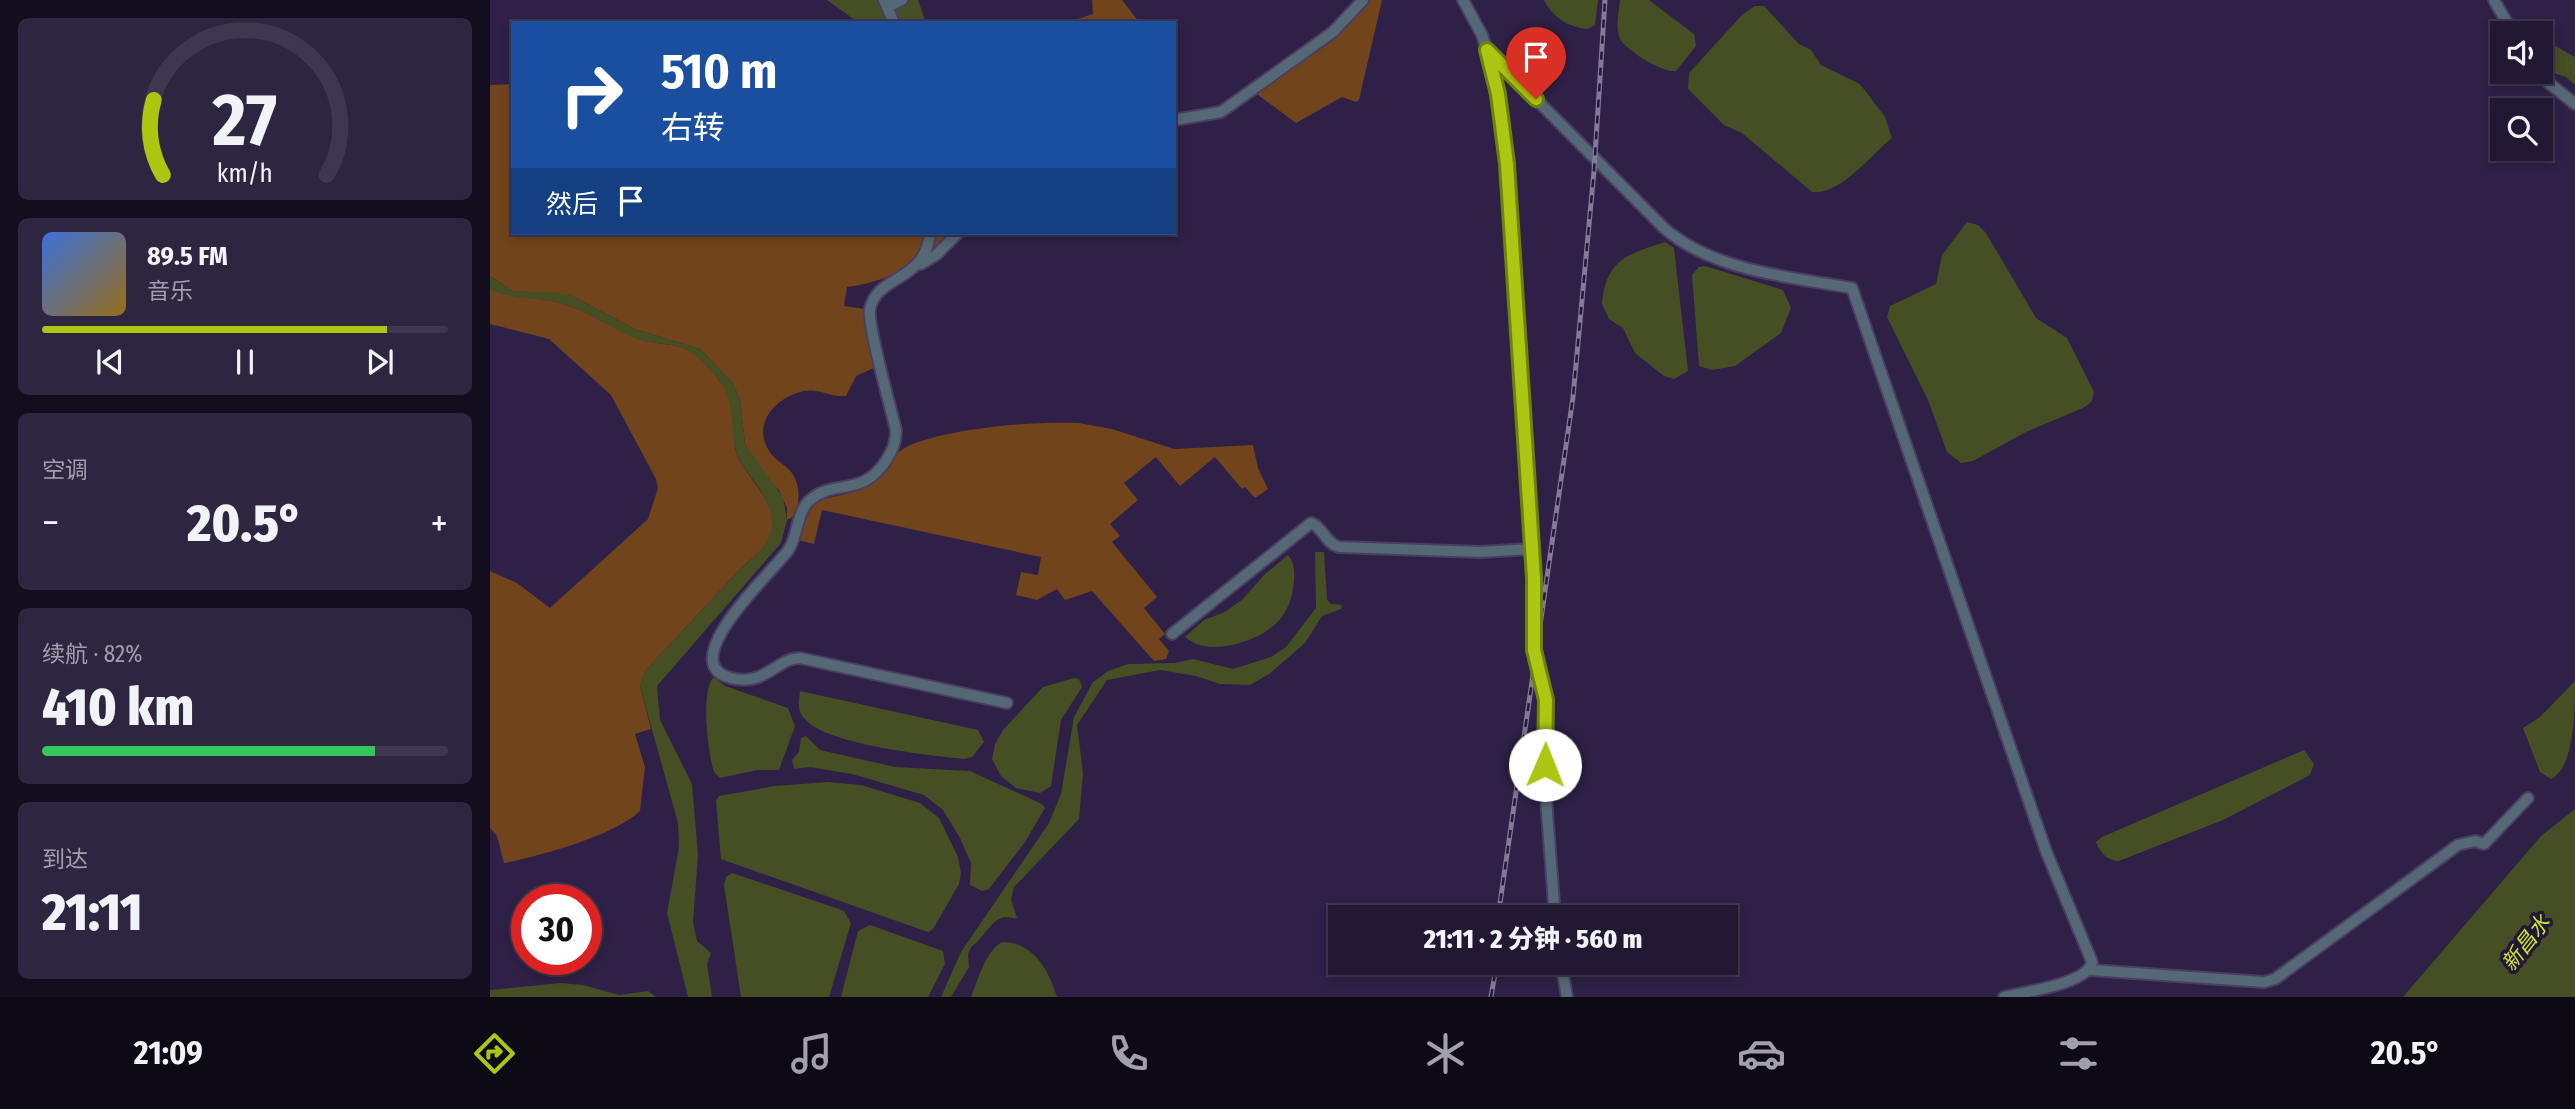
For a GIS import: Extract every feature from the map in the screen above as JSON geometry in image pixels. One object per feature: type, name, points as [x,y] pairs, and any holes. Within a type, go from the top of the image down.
[{"type":"street","points":[[893,21],[885,4],[902,0]]},
{"type":"street","points":[[1176,120],[1221,112],[1333,32],[1363,0]]},
{"type":"street","points":[[1463,0],[1487,50],[1498,94],[1507,164],[1532,549],[1534,650],[1546,700],[1545,785],[1554,905]]},
{"type":"street","points":[[2494,0],[2506,21]]},
{"type":"street","points":[[1487,50],[1664,228],[1682,242],[1707,255],[1776,274],[1852,288],[2046,850],[2091,960],[2090,970]]},
{"type":"street","points":[[2550,84],[2575,104]]},
{"type":"street","points":[[919,265],[928,247],[930,235]]},
{"type":"street","points":[[956,235],[936,256],[885,287],[870,309],[871,328],[896,430],[894,447],[881,469],[869,481],[816,496],[806,504],[789,549],[765,580],[733,612],[714,645],[713,662],[723,675],[743,680],[763,677],[792,658],[800,658],[1007,703]]},
{"type":"street","points":[[1172,635],[1311,523],[1329,543],[1339,547],[1480,552],[1532,549]]},
{"type":"street","points":[[2004,997],[2076,979],[2090,970],[2252,982],[2275,979],[2458,845],[2475,841],[2484,844],[2528,799]]},
{"type":"street","points":[[1563,975],[1567,997]]},
{"type":"shaded area","points":[[1092,0],[1122,0],[1138,21],[1072,21],[1093,14]]},
{"type":"shaded area","points":[[1370,0],[1382,0],[1359,100],[1356,102],[1342,97],[1296,123],[1257,94],[1333,37]]},
{"type":"shaded area","points":[[511,84],[511,235],[951,235],[932,253],[905,269],[876,281],[847,287],[844,306],[865,309],[876,367],[856,376],[846,396],[804,391],[784,399],[768,414],[763,434],[772,455],[795,478],[799,494],[796,515],[787,520],[787,508],[779,490],[765,476],[745,444],[740,399],[732,382],[700,349],[635,329],[572,296],[513,291],[490,276],[490,85]]},
{"type":"shaded area","points":[[490,289],[508,295],[563,304],[636,338],[682,347],[698,357],[730,397],[737,455],[762,493],[772,517],[768,540],[758,553],[645,671],[640,686],[651,729],[635,734],[645,767],[640,811],[595,837],[504,863],[497,836],[490,828],[490,571],[517,583],[550,608],[648,519],[658,488],[656,479],[611,395],[549,339],[490,324]]},
{"type":"shaded area","points":[[1079,423],[1112,429],[1174,449],[1253,445],[1258,468],[1268,489],[1255,498],[1245,487],[1242,489],[1215,457],[1180,486],[1156,457],[1124,483],[1138,500],[1110,524],[1120,536],[1112,542],[1157,597],[1144,608],[1165,634],[1159,639],[1169,651],[1166,659],[1154,661],[1092,591],[1065,600],[1057,589],[1037,600],[1016,595],[1021,572],[1038,575],[1041,557],[822,510],[814,544],[798,540],[804,522],[816,503],[867,486],[910,445],[948,434],[993,427]]},
{"type":"water","points":[[827,0],[877,0],[887,21],[856,21]]},
{"type":"water","points":[[910,0],[918,0],[925,21],[898,21],[893,9]]},
{"type":"water","points":[[1544,0],[1598,0],[1595,25],[1587,29],[1573,26],[1556,16]]},
{"type":"water","points":[[1620,0],[1649,0],[1694,34],[1696,46],[1676,71],[1654,65],[1620,39]]},
{"type":"water","points":[[1755,6],[1764,6],[1799,44],[1811,50],[1821,65],[1860,84],[1885,117],[1892,138],[1834,187],[1812,192],[1742,133],[1724,125],[1688,89],[1689,73],[1743,14]]},
{"type":"water","points":[[2553,45],[2575,57],[2575,85],[2566,77],[2553,73]]},
{"type":"water","points":[[1967,222],[1978,225],[1986,233],[2036,318],[2067,338],[2094,392],[2092,401],[2085,407],[2026,432],[1973,461],[1961,463],[1947,452],[1928,400],[1887,317],[1890,306],[1936,284],[1942,255]]},
{"type":"water","points":[[1665,242],[1674,248],[1688,371],[1674,379],[1664,376],[1635,353],[1623,328],[1609,319],[1602,304],[1608,277],[1621,261],[1640,250]]},
{"type":"water","points":[[1705,266],[1783,290],[1791,308],[1781,333],[1735,366],[1712,370],[1699,366],[1692,275],[1699,267]]},
{"type":"water","points":[[490,276],[513,291],[554,292],[572,296],[635,329],[700,349],[732,382],[740,399],[745,444],[783,497],[787,520],[781,543],[657,686],[660,720],[692,784],[698,855],[693,922],[697,941],[711,953],[707,964],[712,997],[688,997],[667,913],[679,847],[678,823],[640,686],[645,671],[766,543],[772,520],[769,508],[739,458],[726,390],[696,356],[682,347],[635,338],[563,304],[499,293],[490,289]]},
{"type":"water","points":[[1315,552],[1324,552],[1327,600],[1331,604],[1342,605],[1341,609],[1322,616],[1305,643],[1269,674],[1250,685],[1220,684],[1196,676],[1160,670],[1107,680],[1077,725],[1083,773],[1079,819],[1014,887],[1011,900],[1017,918],[1001,918],[992,925],[972,946],[968,954],[969,967],[951,997],[941,997],[961,952],[1049,823],[1061,794],[1074,717],[1093,682],[1108,671],[1128,664],[1175,663],[1193,659],[1233,669],[1271,657],[1286,647],[1316,608]]},
{"type":"water","points":[[1288,555],[1294,570],[1292,594],[1283,616],[1275,624],[1245,642],[1225,646],[1202,646],[1185,637],[1204,620],[1225,612],[1243,599],[1264,575]]},
{"type":"water","points":[[714,677],[725,686],[788,708],[795,726],[779,770],[757,770],[720,778],[714,772],[706,708],[707,695]]},
{"type":"water","points":[[1079,679],[1082,687],[1061,720],[1051,786],[1040,793],[1016,788],[1001,776],[992,759],[995,744],[1003,730],[1043,687]]},
{"type":"water","points":[[2575,681],[2574,722],[2569,750],[2559,773],[2551,779],[2540,772],[2523,728],[2540,717]]},
{"type":"water","points":[[800,691],[978,730],[984,742],[972,757],[964,759],[854,742],[814,727],[803,717],[799,708]]},
{"type":"water","points":[[806,736],[820,750],[895,767],[970,771],[1042,804],[1045,808],[1025,842],[989,889],[982,891],[970,885],[971,863],[943,810],[924,795],[852,774],[810,767],[794,769],[792,760],[799,752],[801,738]]},
{"type":"water","points":[[2304,750],[2314,764],[2310,775],[2223,820],[2119,861],[2108,858],[2096,842],[2102,837]]},
{"type":"water","points":[[828,782],[861,785],[920,803],[939,818],[958,857],[961,873],[959,884],[933,929],[928,932],[721,859],[716,801],[719,796],[775,786]]},
{"type":"water","name":"新昌水","points":[[2575,809],[2575,997],[2403,997],[2541,836]]},
{"type":"water","points":[[732,873],[844,911],[851,923],[829,997],[741,997],[724,885],[726,877]]},
{"type":"water","points":[[870,925],[943,951],[945,964],[928,997],[841,997],[858,931]]},
{"type":"water","points":[[1002,942],[1023,947],[1038,960],[1050,977],[1057,997],[971,997],[987,959]]},
{"type":"water","points":[[560,983],[583,985],[619,995],[648,991],[656,997],[490,997],[490,990]]},
{"type":"railway","points":[[1500,905],[1573,397],[1594,171],[1605,0]]},
{"type":"railway","points":[[1491,997],[1495,975]]},
{"type":"route","points":[[1536,99],[1504,64],[1487,50],[1498,94],[1507,164],[1534,578],[1534,650],[1546,700],[1545,765]]}]
